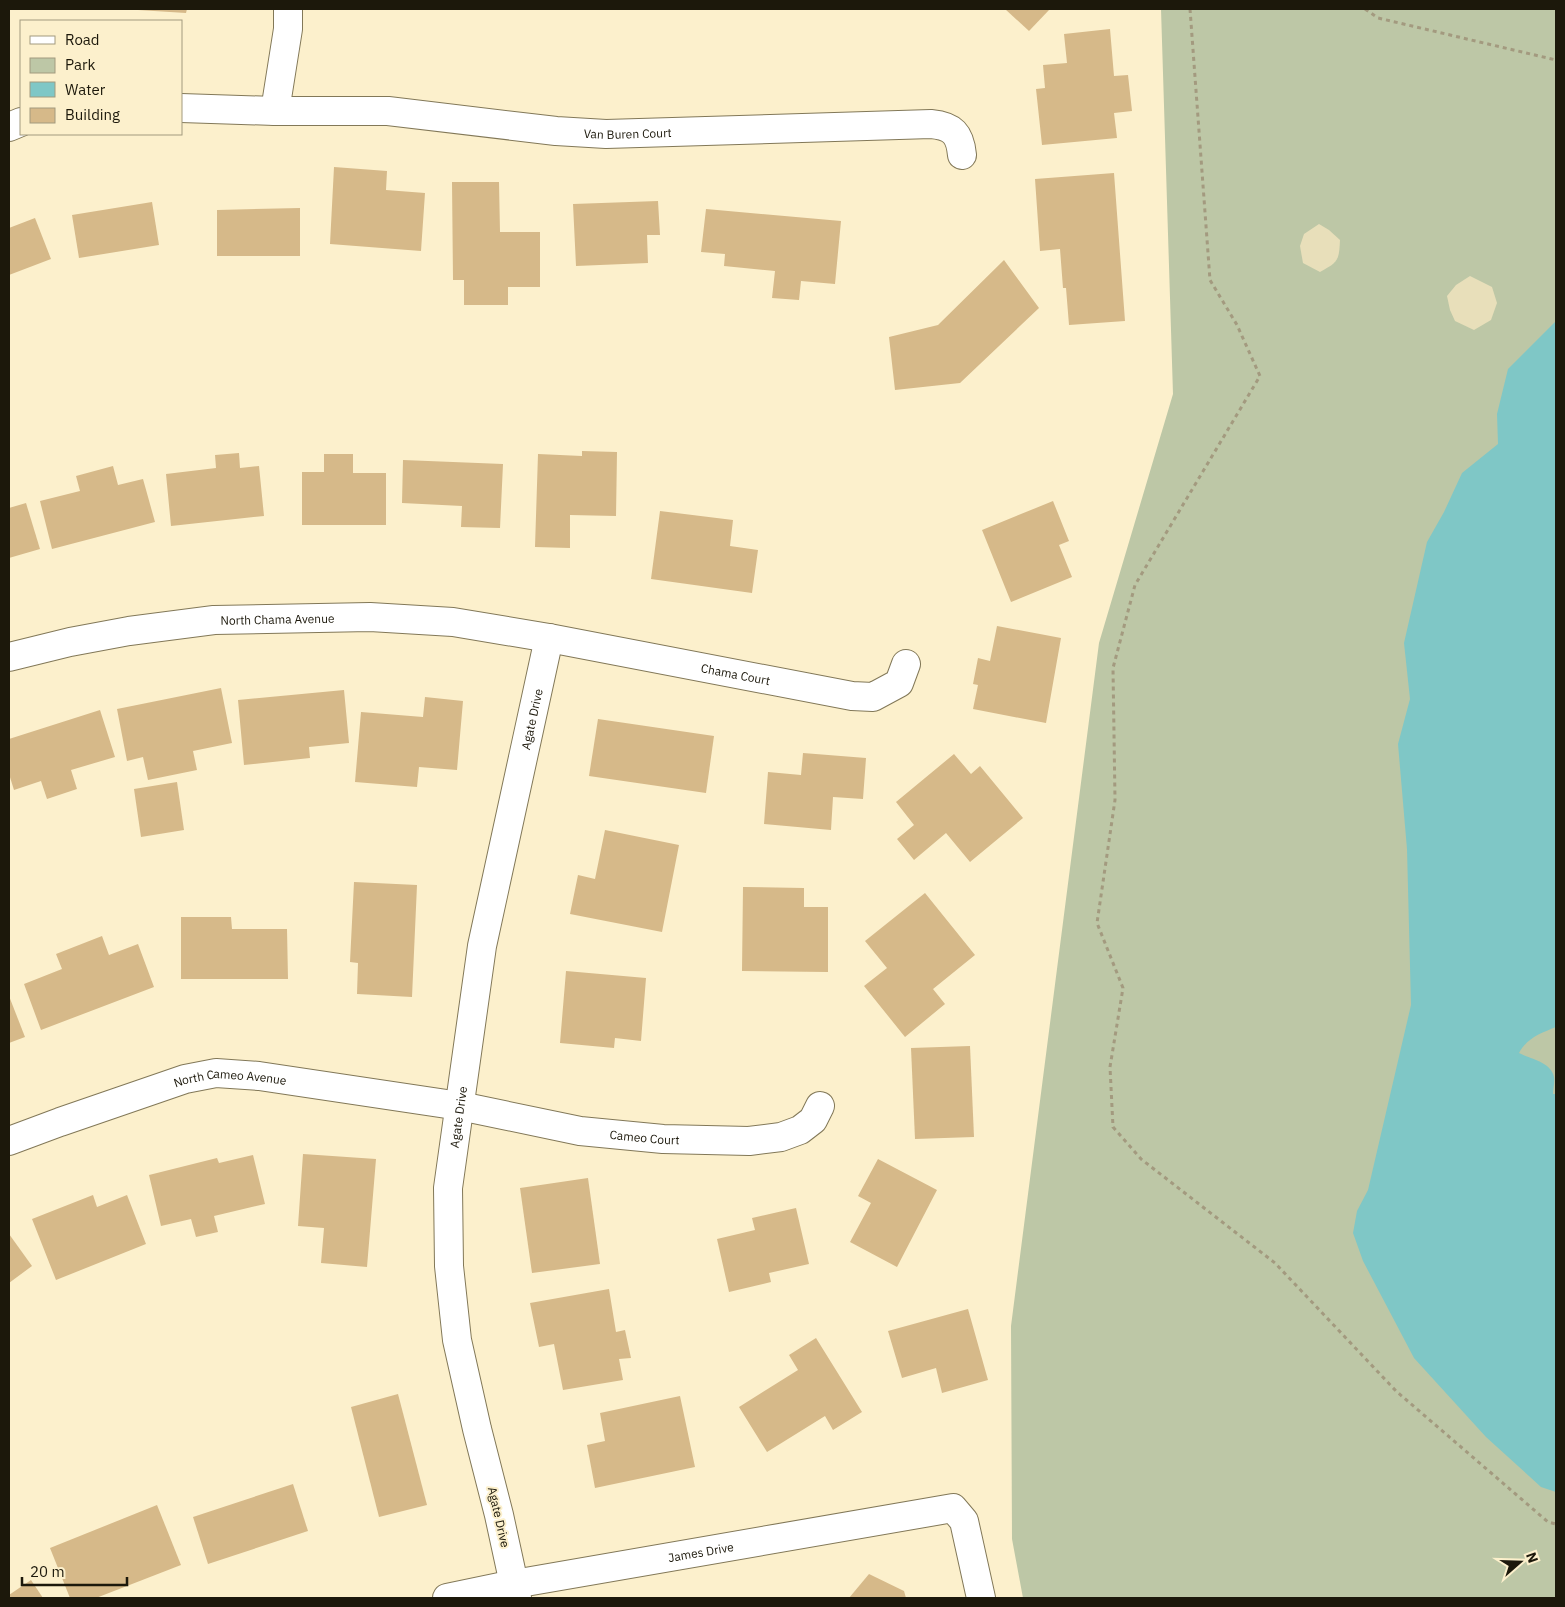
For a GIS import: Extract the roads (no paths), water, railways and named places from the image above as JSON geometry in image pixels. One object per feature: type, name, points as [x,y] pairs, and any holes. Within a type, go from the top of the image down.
[{"type":"street","points":[[275,111],[288,29],[288,9]]},
{"type":"street","name":"Van Buren Court","points":[[182,108],[275,111],[388,110],[556,131],[606,134],[931,124],[946,126],[960,140],[962,155]]},
{"type":"street","name":"North Chama Avenue","points":[[9,657],[70,642],[214,620],[370,617],[453,622],[549,638]]},
{"type":"street","name":"Chama Court","points":[[549,638],[852,696],[873,697],[899,683],[906,664]]},
{"type":"street","name":"Agate Drive","points":[[515,1591],[499,1515],[457,1340],[449,1266],[448,1188],[482,946],[549,638]]},
{"type":"street","name":"North Cameo Avenue","points":[[9,1141],[186,1079],[216,1073],[259,1076],[460,1106]]},
{"type":"street","name":"Cameo Court","points":[[460,1106],[580,1131],[663,1139],[748,1141],[781,1137],[800,1130],[813,1120],[820,1106]]},
{"type":"street","name":"James Drive","points":[[447,1598],[515,1591],[953,1508],[964,1521],[981,1598]]},
{"type":"water","points":[[1556,321],[1556,1027],[1530,1040],[1519,1053],[1545,1064],[1549,1068],[1554,1077],[1553,1094],[1556,1094],[1556,1492],[1541,1487],[1486,1437],[1414,1358],[1363,1261],[1353,1233],[1357,1211],[1368,1190],[1411,1005],[1407,849],[1398,744],[1410,699],[1404,643],[1427,542],[1444,512],[1462,473],[1498,444],[1497,414],[1508,369]]}]
